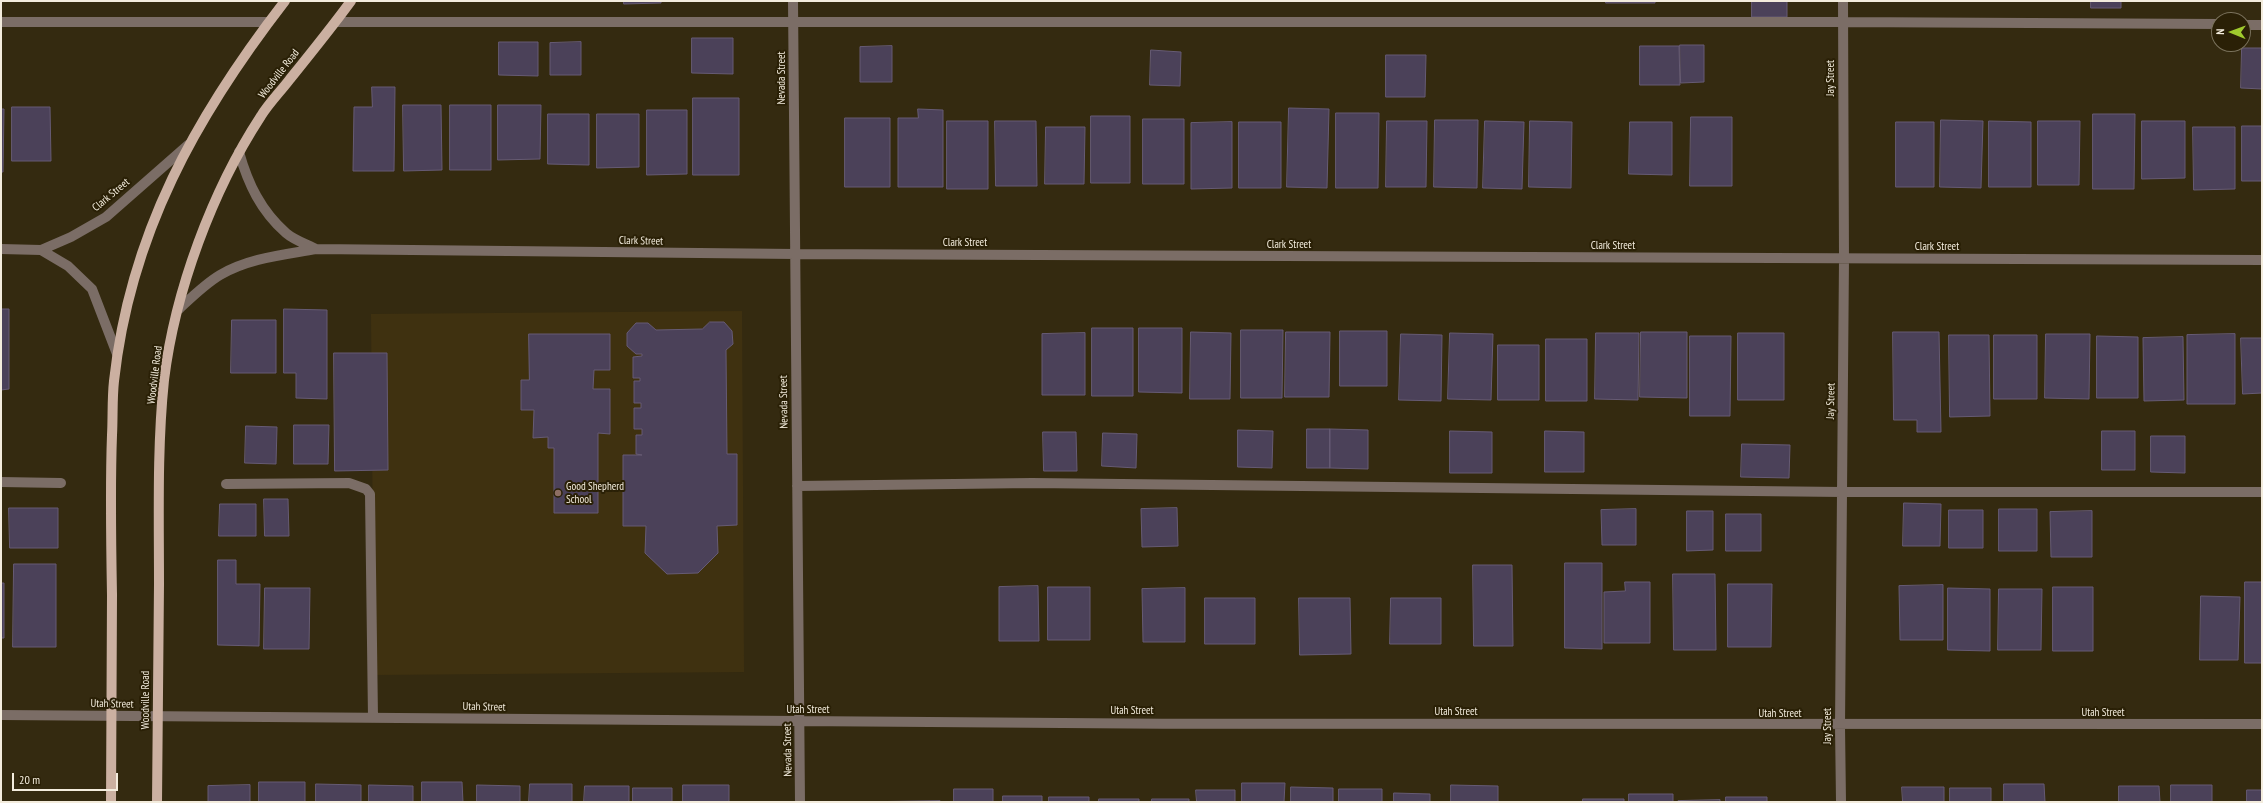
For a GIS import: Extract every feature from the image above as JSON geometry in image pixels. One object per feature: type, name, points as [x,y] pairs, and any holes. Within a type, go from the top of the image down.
[{"type":"main road","points":[[110,802],[112,595],[111,464],[114,383],[124,312],[143,249],[166,188],[188,145],[217,96],[268,22],[285,1]]},
{"type":"main road","name":"Woodville Road","points":[[157,802],[160,440],[164,380],[179,309],[198,247],[239,152],[262,115],[351,1]]},
{"type":"street","name":"Nevada Street","points":[[793,1],[800,802]]},
{"type":"street","name":"Jay Street","points":[[1841,802],[1840,726],[1844,259],[1843,1]]},
{"type":"street","points":[[1,22],[268,22]]},
{"type":"street","points":[[336,22],[1843,22],[2211,24]]},
{"type":"street","points":[[2251,24],[2262,25]]},
{"type":"street","name":"Clark Street","points":[[1,250],[42,250],[71,237],[106,217],[188,145]]},
{"type":"street","name":"Clark Street","points":[[239,152],[248,181],[263,209],[287,234],[316,250]]},
{"type":"street","points":[[42,250],[68,266],[92,289],[117,354]]},
{"type":"street","name":"Clark Street","points":[[179,309],[219,276],[243,264],[274,256],[316,250],[795,254],[2262,260]]},
{"type":"street","points":[[1,482],[61,483]]},
{"type":"street","points":[[226,484],[349,483],[366,489],[370,494],[373,718]]},
{"type":"street","points":[[797,486],[1032,483],[1842,492],[2262,492]]},
{"type":"street","name":"Utah Street","points":[[1,715],[800,722],[1840,726],[2262,724]]},
{"type":"shaded area","name":"Good Shepherd School","points":[[742,311],[744,672],[374,675],[371,314]]},
{"type":"building","points":[[624,1],[661,1],[661,3],[624,4]]},
{"type":"building","points":[[1606,1],[1655,1],[1655,3],[1606,3]]},
{"type":"building","points":[[1752,1],[1787,1],[1787,17],[1752,17]]},
{"type":"building","points":[[2091,1],[2121,1],[2121,8],[2091,8]]},
{"type":"building","points":[[692,38],[733,38],[733,74],[692,73]]},
{"type":"building","points":[[499,42],[538,42],[538,76],[499,75]]},
{"type":"building","points":[[581,42],[581,75],[550,75],[550,43]]},
{"type":"building","points":[[1680,45],[1704,45],[1704,82],[1681,83]]},
{"type":"building","points":[[892,46],[892,82],[860,82],[860,47]]},
{"type":"building","points":[[1640,46],[1679,46],[1680,85],[1640,85]]},
{"type":"building","points":[[2251,48],[2262,48],[2262,89],[2241,88],[2242,52],[2251,52]]},
{"type":"building","points":[[1151,50],[1181,52],[1180,86],[1150,85]]},
{"type":"building","points":[[1386,55],[1426,55],[1425,97],[1386,97]]},
{"type":"building","points":[[372,87],[395,87],[394,171],[353,171],[354,107],[372,107]]},
{"type":"building","points":[[693,98],[739,98],[739,175],[693,175]]},
{"type":"building","points":[[403,105],[441,105],[442,170],[404,171]]},
{"type":"building","points":[[450,105],[491,105],[491,170],[450,170]]},
{"type":"building","points":[[498,105],[541,105],[540,159],[498,160]]},
{"type":"building","points":[[12,107],[50,107],[51,161],[12,161]]},
{"type":"building","points":[[1289,108],[1329,109],[1327,188],[1287,187]]},
{"type":"building","points":[[1,109],[4,109],[3,172],[1,172]]},
{"type":"building","points":[[918,109],[943,110],[943,187],[898,187],[898,118],[918,118]]},
{"type":"building","points":[[647,110],[687,110],[687,174],[647,175]]},
{"type":"building","points":[[1336,113],[1379,113],[1378,188],[1336,188]]},
{"type":"building","points":[[548,114],[589,114],[589,165],[548,164]]},
{"type":"building","points":[[597,114],[639,114],[639,167],[597,168]]},
{"type":"building","points":[[2093,114],[2135,114],[2134,189],[2093,189]]},
{"type":"building","points":[[1091,116],[1130,116],[1130,183],[1091,183]]},
{"type":"building","points":[[1691,117],[1732,117],[1732,186],[1690,186]]},
{"type":"building","points":[[845,118],[890,118],[890,187],[845,187]]},
{"type":"building","points":[[1143,119],[1184,119],[1184,184],[1143,184]]},
{"type":"building","points":[[1435,120],[1478,120],[1477,188],[1434,187]]},
{"type":"building","points":[[1941,120],[1983,121],[1981,188],[1940,187]]},
{"type":"building","points":[[947,121],[988,121],[988,189],[947,189]]},
{"type":"building","points":[[995,121],[1036,121],[1037,186],[996,186]]},
{"type":"building","points":[[1387,121],[1427,121],[1426,187],[1386,187]]},
{"type":"building","points":[[1485,121],[1524,122],[1522,189],[1483,188]]},
{"type":"building","points":[[1530,121],[1572,122],[1571,188],[1529,187]]},
{"type":"building","points":[[1989,121],[2031,122],[2031,187],[1989,187]]},
{"type":"building","points":[[2038,121],[2080,121],[2079,185],[2038,185]]},
{"type":"building","points":[[2142,121],[2185,121],[2185,178],[2142,179]]},
{"type":"building","points":[[1232,122],[1232,188],[1191,189],[1191,123]]},
{"type":"building","points":[[1239,122],[1281,122],[1281,188],[1239,188]]},
{"type":"building","points":[[1630,122],[1672,122],[1672,175],[1629,174]]},
{"type":"building","points":[[1896,122],[1934,122],[1934,187],[1896,187]]},
{"type":"building","points":[[2242,126],[2262,126],[2262,181],[2242,181]]},
{"type":"building","points":[[1046,127],[1085,127],[1084,184],[1045,184]]},
{"type":"building","points":[[2193,127],[2235,127],[2235,189],[2194,190]]},
{"type":"building","points":[[1,309],[9,309],[9,389],[1,390]]},
{"type":"building","points":[[284,309],[327,310],[327,399],[296,398],[296,373],[284,373]]},
{"type":"building","points":[[232,320],[276,320],[276,373],[231,373]]},
{"type":"building","points":[[710,322],[724,322],[732,331],[733,344],[726,350],[727,454],[737,454],[737,525],[717,526],[718,553],[698,573],[667,574],[645,553],[646,526],[623,526],[623,455],[642,455],[636,454],[636,435],[642,435],[642,429],[634,429],[634,408],[641,408],[641,403],[634,403],[634,381],[640,381],[640,378],[633,378],[633,357],[642,356],[642,354],[636,354],[627,346],[627,333],[636,323],[648,323],[656,330],[702,329]]},
{"type":"building","points":[[1092,328],[1133,328],[1133,396],[1092,396]]},
{"type":"building","points":[[1139,328],[1182,328],[1182,393],[1139,392]]},
{"type":"building","points":[[1241,330],[1283,330],[1282,398],[1241,398]]},
{"type":"building","points":[[1340,331],[1387,331],[1387,386],[1340,386]]},
{"type":"building","points":[[1191,332],[1231,333],[1230,399],[1190,399]]},
{"type":"building","points":[[1286,332],[1330,332],[1329,397],[1285,397]]},
{"type":"building","points":[[1641,332],[1687,332],[1687,398],[1640,397]]},
{"type":"building","points":[[1893,332],[1939,332],[1941,432],[1917,432],[1917,420],[1894,420]]},
{"type":"building","points":[[1085,333],[1085,395],[1042,395],[1042,334]]},
{"type":"building","points":[[1450,333],[1493,334],[1491,400],[1448,399]]},
{"type":"building","points":[[1596,333],[1639,333],[1638,400],[1595,399]]},
{"type":"building","points":[[1738,333],[1784,333],[1784,400],[1738,400]]},
{"type":"building","points":[[529,334],[610,334],[610,370],[594,370],[593,389],[610,389],[610,434],[598,433],[598,513],[554,513],[554,448],[548,448],[548,437],[533,438],[534,410],[521,410],[521,380],[529,380]]},
{"type":"building","points":[[1401,334],[1442,335],[1441,401],[1399,400]]},
{"type":"building","points":[[2046,334],[2090,334],[2089,399],[2045,398]]},
{"type":"building","points":[[2235,334],[2235,404],[2187,404],[2187,335]]},
{"type":"building","points":[[1949,335],[1989,335],[1990,416],[1950,417]]},
{"type":"building","points":[[1994,335],[2037,335],[2037,399],[1994,399]]},
{"type":"building","points":[[1690,336],[1731,336],[1730,416],[1690,416]]},
{"type":"building","points":[[2097,336],[2138,337],[2138,398],[2097,398]]},
{"type":"building","points":[[2183,337],[2184,400],[2144,401],[2143,338]]},
{"type":"building","points":[[2241,338],[2262,338],[2262,393],[2243,394]]},
{"type":"building","points":[[1546,339],[1587,339],[1587,401],[1546,401]]},
{"type":"building","points":[[1498,345],[1539,345],[1539,400],[1498,400]]},
{"type":"building","points":[[334,353],[387,353],[388,470],[335,471]]},
{"type":"building","points":[[294,425],[329,425],[328,464],[294,464]]},
{"type":"building","points":[[246,426],[277,427],[276,464],[245,463]]},
{"type":"building","points":[[1307,429],[1330,429],[1330,468],[1307,468]]},
{"type":"building","points":[[1330,429],[1368,430],[1368,469],[1330,468]]},
{"type":"building","points":[[1238,430],[1273,431],[1272,468],[1238,467]]},
{"type":"building","points":[[1450,431],[1492,432],[1492,473],[1450,473]]},
{"type":"building","points":[[1545,431],[1584,432],[1584,472],[1545,472]]},
{"type":"building","points":[[2102,431],[2135,431],[2135,470],[2102,470]]},
{"type":"building","points":[[1043,432],[1076,432],[1077,471],[1044,471]]},
{"type":"building","points":[[1103,433],[1137,434],[1136,468],[1102,466]]},
{"type":"building","points":[[2151,436],[2185,436],[2185,473],[2151,472]]},
{"type":"building","points":[[1742,444],[1790,445],[1789,478],[1741,477]]},
{"type":"building","points":[[264,499],[288,499],[289,536],[265,536]]},
{"type":"building","points":[[1904,503],[1941,504],[1940,546],[1903,546]]},
{"type":"building","points":[[220,504],[256,504],[256,536],[219,536]]},
{"type":"building","points":[[9,508],[58,508],[58,548],[10,548]]},
{"type":"building","points":[[1177,508],[1178,546],[1142,547],[1141,509]]},
{"type":"building","points":[[1636,509],[1636,545],[1602,545],[1601,510]]},
{"type":"building","points":[[1999,509],[2037,509],[2037,551],[1999,551]]},
{"type":"building","points":[[1949,510],[1983,510],[1983,548],[1949,548]]},
{"type":"building","points":[[1687,511],[1713,511],[1713,550],[1687,551]]},
{"type":"building","points":[[2092,511],[2092,557],[2051,557],[2050,512]]},
{"type":"building","points":[[1726,514],[1761,514],[1761,551],[1726,551]]},
{"type":"building","points":[[218,560],[236,560],[236,584],[260,584],[259,646],[218,645]]},
{"type":"building","points":[[1565,563],[1602,563],[1602,649],[1565,648]]},
{"type":"building","points":[[14,564],[56,564],[56,647],[13,647]]},
{"type":"building","points":[[1473,565],[1512,565],[1513,646],[1474,646]]},
{"type":"building","points":[[1673,574],[1715,574],[1716,650],[1674,650]]},
{"type":"building","points":[[1625,582],[1650,582],[1650,643],[1604,643],[1604,592],[1625,591]]},
{"type":"building","points":[[2245,582],[2262,582],[2262,663],[2245,663]]},
{"type":"building","points":[[1,583],[4,583],[4,638],[1,638]]},
{"type":"building","points":[[1728,584],[1772,584],[1771,647],[1728,647]]},
{"type":"building","points":[[1943,585],[1943,640],[1900,640],[1899,586]]},
{"type":"building","points":[[1038,586],[1039,641],[999,641],[999,587]]},
{"type":"building","points":[[1048,587],[1090,587],[1090,640],[1048,640]]},
{"type":"building","points":[[2053,587],[2093,587],[2093,651],[2053,651]]},
{"type":"building","points":[[265,588],[310,588],[309,649],[264,649]]},
{"type":"building","points":[[1185,588],[1185,642],[1143,642],[1142,589]]},
{"type":"building","points":[[1948,588],[1990,589],[1990,651],[1948,650]]},
{"type":"building","points":[[1999,589],[2042,589],[2041,650],[1998,650]]},
{"type":"building","points":[[2201,596],[2240,597],[2238,660],[2200,660]]},
{"type":"building","points":[[1205,598],[1255,598],[1255,644],[1205,644]]},
{"type":"building","points":[[1299,598],[1350,598],[1351,654],[1300,655]]},
{"type":"building","points":[[1391,598],[1441,598],[1441,644],[1390,644]]},
{"type":"building","points":[[259,782],[305,782],[305,802],[259,802]]},
{"type":"building","points":[[422,782],[462,782],[463,802],[422,802]]},
{"type":"building","points":[[1242,783],[1285,783],[1284,802],[1242,802]]},
{"type":"building","points":[[316,784],[361,785],[361,802],[316,802]]},
{"type":"building","points":[[530,784],[572,784],[572,802],[529,802]]},
{"type":"building","points":[[2004,784],[2044,784],[2045,802],[2004,802]]},
{"type":"building","points":[[250,785],[250,802],[208,802],[208,786]]},
{"type":"building","points":[[369,785],[413,786],[413,802],[369,802]]},
{"type":"building","points":[[477,785],[520,786],[520,802],[477,802]]},
{"type":"building","points":[[683,785],[729,785],[729,802],[683,802]]},
{"type":"building","points":[[1451,785],[1498,786],[1498,802],[1451,802]]},
{"type":"building","points":[[2171,785],[2212,785],[2212,802],[2171,802]]},
{"type":"building","points":[[585,786],[629,786],[629,802],[584,802]]},
{"type":"building","points":[[2119,786],[2159,786],[2160,802],[2119,802]]},
{"type":"building","points":[[1291,787],[1333,788],[1333,802],[1291,802]]},
{"type":"building","points":[[1902,787],[1944,787],[1944,802],[1903,802]]},
{"type":"building","points":[[633,788],[672,788],[672,802],[633,802]]},
{"type":"building","points":[[1950,788],[1991,788],[1991,802],[1950,802]]},
{"type":"building","points":[[954,789],[993,789],[993,802],[954,802]]},
{"type":"building","points":[[1339,789],[1382,789],[1382,802],[1339,802]]},
{"type":"building","points":[[1196,790],[1235,790],[1235,802],[1197,802]]},
{"type":"building","points":[[2247,790],[2262,790],[2262,802],[2247,802]]},
{"type":"building","points":[[1394,793],[1430,794],[1430,802],[1394,802]]},
{"type":"building","points":[[1629,794],[1673,794],[1673,802],[1629,802]]},
{"type":"building","points":[[1003,796],[1042,796],[1042,802],[1003,802]]},
{"type":"building","points":[[1049,797],[1089,797],[1089,802],[1049,802]]},
{"type":"building","points":[[1726,797],[1767,797],[1767,802],[1726,802]]},
{"type":"building","points":[[1099,799],[1139,799],[1139,802],[1099,802]]},
{"type":"building","points":[[1152,799],[1189,799],[1189,802],[1152,802]]},
{"type":"building","points":[[1583,799],[1624,799],[1624,802],[1583,802]]},
{"type":"building","points":[[1720,800],[1720,802],[1678,802],[1678,801]]},
{"type":"building","points":[[940,801],[940,802],[858,802]]},
{"type":"place","name":"Good Shepherd School","points":[[558,493]]}]
